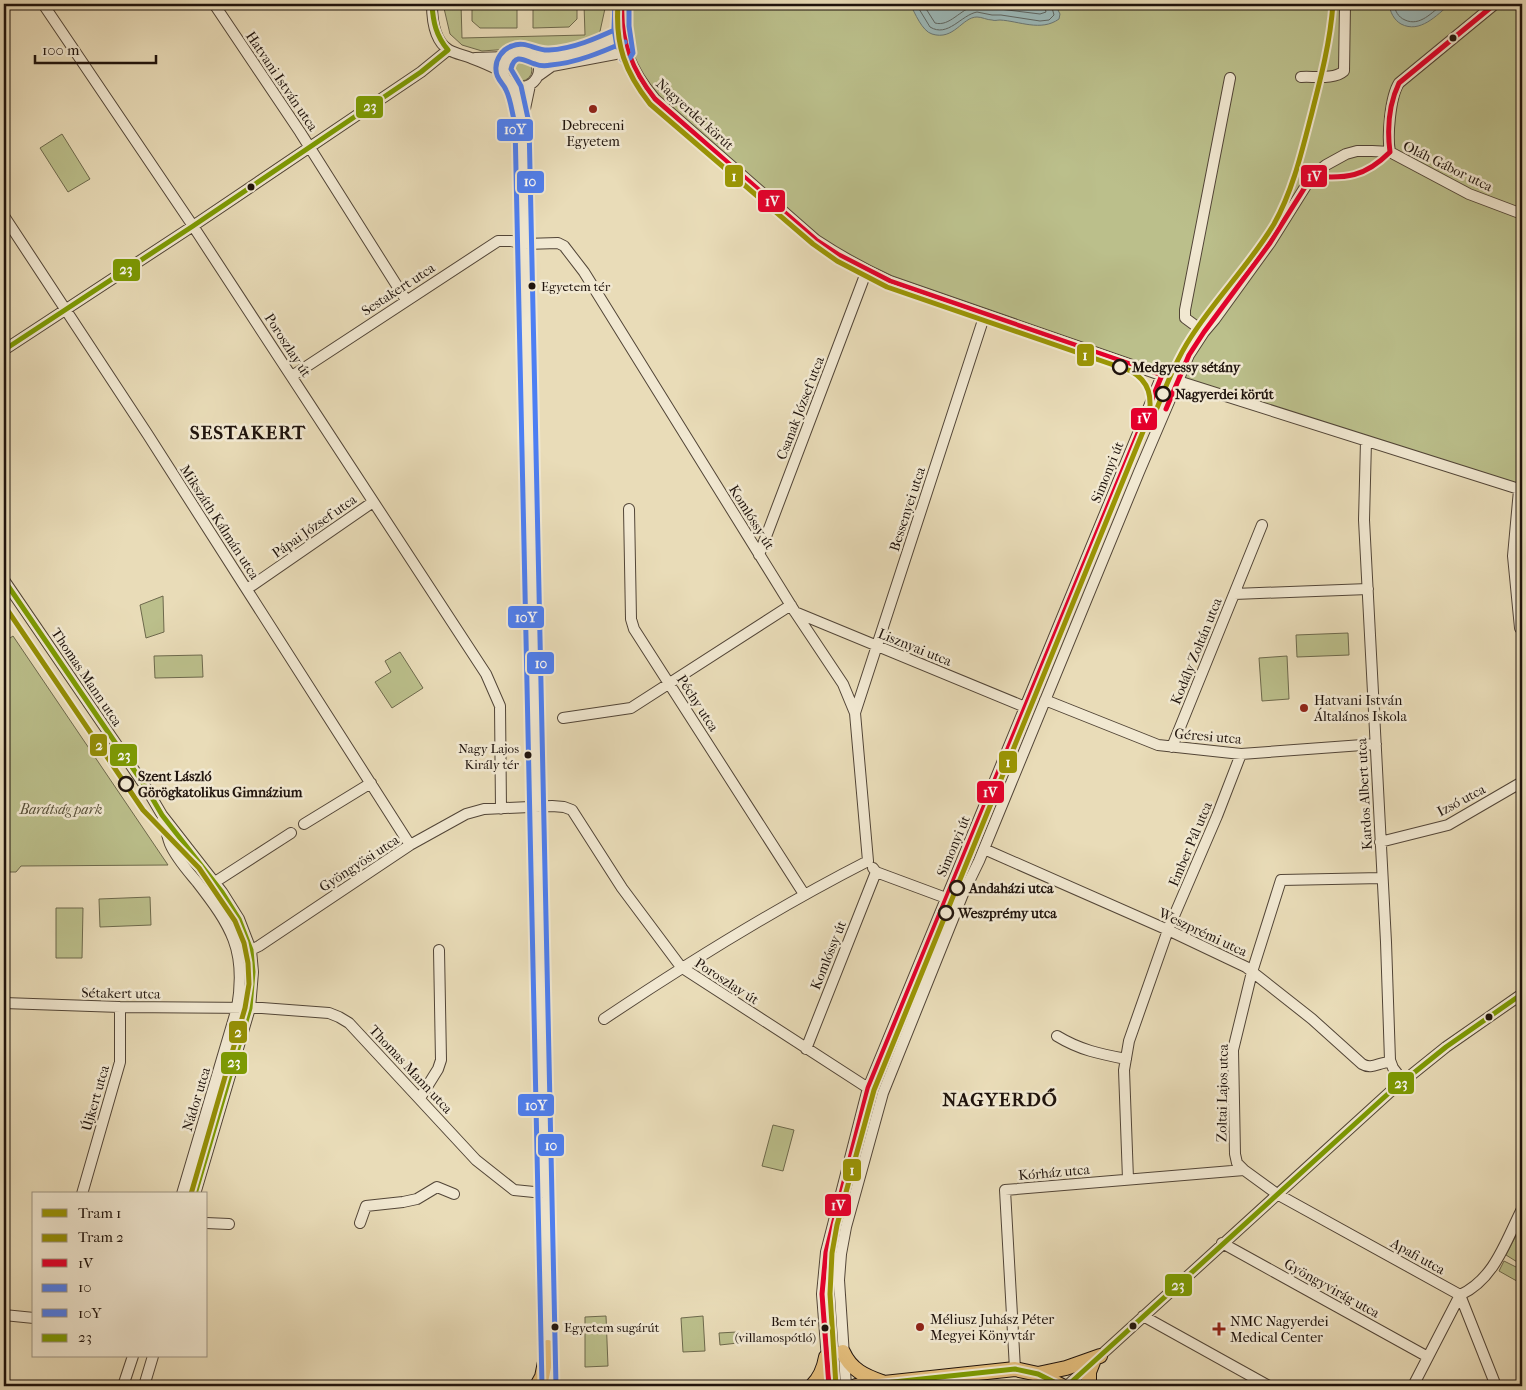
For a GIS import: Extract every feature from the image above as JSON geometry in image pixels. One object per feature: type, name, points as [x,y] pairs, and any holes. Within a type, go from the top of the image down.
[{"type":"main road","points":[[537,1386],[542,1378],[548,1347]]},
{"type":"main road","points":[[843,1352],[849,1363],[880,1384]]},
{"type":"main road","points":[[812,1386],[824,1369],[826,1357]]},
{"type":"main road","points":[[1038,1374],[1097,1359]]},
{"type":"main road","points":[[1089,1386],[1090,1372],[1097,1359]]},
{"type":"main road","points":[[856,1386],[1015,1369],[1038,1374],[1062,1386]]},
{"type":"street","name":"Poroszlay út","points":[[43,4],[193,226],[486,674],[500,706],[501,809]]},
{"type":"street","name":"Hatvani István utca","points":[[214,4],[309,147],[406,300]]},
{"type":"street","points":[[432,4],[433,21],[437,34],[448,50],[503,72]]},
{"type":"street","name":"Nagyerdei körút","points":[[622,4],[620,20],[626,52],[642,84],[655,99],[816,240],[867,270],[890,281],[1178,381],[1521,490]]},
{"type":"street","points":[[1301,77],[1340,74],[1344,71],[1344,4]]},
{"type":"street","points":[[1390,152],[1393,97],[1399,83],[1495,4]]},
{"type":"street","points":[[534,57],[550,58],[596,47],[622,35]]},
{"type":"street","points":[[4,350],[193,226],[421,72],[448,50]]},
{"type":"street","points":[[471,58],[508,57],[519,52],[527,52],[534,57],[539,68],[538,76]]},
{"type":"street","points":[[549,1386],[522,123],[530,85],[538,76],[552,66],[626,52]]},
{"type":"street","points":[[508,57],[504,64],[503,72],[506,79],[512,85],[522,123]]},
{"type":"street","points":[[1204,332],[1186,318],[1184,310],[1230,78]]},
{"type":"street","points":[[512,85],[521,87],[530,85]]},
{"type":"street","name":"Simonyi út","points":[[846,1386],[839,1280],[841,1254],[846,1227],[883,1093],[963,894],[984,849],[1189,355],[1270,243],[1312,176],[1335,159],[1346,154],[1357,151],[1390,152]]},
{"type":"street","name":"Oláh Gábor utca","points":[[1390,152],[1469,194],[1522,214]]},
{"type":"street","name":"Mikszáth Kálmán utca","points":[[4,216],[247,589],[410,845]]},
{"type":"street","name":"Sestakert utca","points":[[292,376],[406,300],[498,242],[511,241],[525,244]]},
{"type":"street","name":"Komlóssy út","points":[[525,244],[558,243],[564,246],[576,261],[793,609],[843,684],[854,712],[868,861]]},
{"type":"street","name":"Csanak József utca","points":[[759,555],[867,270]]},
{"type":"street","name":"Bessenyei utca","points":[[854,712],[985,314]]},
{"type":"street","name":"Simonyi út","points":[[829,1386],[822,1294],[826,1252],[868,1088],[1162,375]]},
{"type":"street","name":"Kardos Albert utca","points":[[1366,441],[1364,520],[1390,1062]]},
{"type":"street","points":[[1521,490],[1512,556],[1520,628],[1522,631]]},
{"type":"street","name":"Pápai József utca","points":[[247,589],[373,502]]},
{"type":"street","name":"Péchy utca","points":[[629,509],[631,619],[634,629],[804,894]]},
{"type":"street","name":"Kodály Zoltán utca","points":[[1172,747],[1262,524]]},
{"type":"street","name":"Thomas Mann utca","points":[[4,580],[141,781],[162,815],[216,882],[239,919],[251,950]]},
{"type":"street","name":"Kodály Zoltán utca","points":[[1234,594],[1368,590]]},
{"type":"street","points":[[563,718],[630,708],[793,609]]},
{"type":"street","name":"Lisznyai utca","points":[[793,609],[876,646],[1025,707]]},
{"type":"street","name":"Géresi utca","points":[[1045,700],[1158,745],[1172,747],[1241,754],[1376,744]]},
{"type":"street","name":"Ember Pál utca","points":[[1128,1179],[1124,1070],[1129,1041],[1168,930],[1217,816],[1241,754]]},
{"type":"street","name":"Izsó utca","points":[[1380,842],[1448,826],[1522,782]]},
{"type":"street","points":[[304,824],[371,783]]},
{"type":"street","name":"Poroszlay út","points":[[536,808],[552,806],[572,810],[622,888],[681,967],[868,1088]]},
{"type":"street","points":[[501,809],[536,808]]},
{"type":"street","name":"Gyöngyösi utca","points":[[237,952],[251,950],[410,845],[466,814],[501,809]]},
{"type":"street","name":"Thomas Mann utca","points":[[162,815],[170,845],[228,924],[237,952]]},
{"type":"street","points":[[216,882],[290,833]]},
{"type":"street","name":"Weszprémi utca","points":[[984,849],[1168,930],[1252,972],[1312,1019],[1362,1064],[1371,1067],[1382,1062],[1390,1062]]},
{"type":"street","points":[[604,1019],[681,967],[804,894],[868,861],[876,872],[946,898]]},
{"type":"street","name":"Komlóssy út","points":[[806,1049],[876,872]]},
{"type":"street","name":"Zoltai Lajos utca","points":[[1244,1170],[1237,1163],[1235,1154],[1233,1050],[1252,972],[1281,880],[1382,878]]},
{"type":"street","name":"Nádor utca","points":[[196,1192],[250,1008],[253,972],[251,950]]},
{"type":"street","points":[[420,1098],[438,1069],[440,1060],[439,950]]},
{"type":"street","name":"Nádor utca","points":[[183,1192],[237,1008],[240,972],[237,952]]},
{"type":"street","points":[[1067,1386],[1222,1243],[1403,1081],[1522,994]]},
{"type":"street","name":"Sétakert utca","points":[[4,1003],[120,1007],[237,1008]]},
{"type":"street","name":"Újkert utca","points":[[83,1192],[120,1062],[120,1007]]},
{"type":"street","name":"Thomas Mann utca","points":[[237,1008],[329,1013],[340,1017],[349,1023],[476,1160],[514,1190],[544,1193]]},
{"type":"street","points":[[1057,1036],[1082,1049],[1126,1059]]},
{"type":"street","points":[[1390,1062],[1403,1081]]},
{"type":"street","points":[[1244,1170],[1277,1194]]},
{"type":"street","name":"Kórház utca","points":[[1015,1369],[1005,1190],[1244,1170]]},
{"type":"street","points":[[360,1223],[366,1206],[417,1199],[438,1188],[454,1194]]},
{"type":"street","name":"Apafi utca","points":[[1277,1194],[1460,1295]]},
{"type":"street","points":[[1413,1386],[1460,1295],[1475,1287],[1495,1264],[1522,1209]]},
{"type":"street","points":[[208,1223],[229,1224]]},
{"type":"street","name":"Gyöngyvirág utca","points":[[1222,1243],[1428,1357]]},
{"type":"street","points":[[1460,1295],[1496,1386]]},
{"type":"street","points":[[4,1315],[32,1318]]},
{"type":"street","points":[[1143,1316],[1269,1386]]},
{"type":"street","points":[[123,1386],[132,1358]]},
{"type":"street","points":[[144,1386],[152,1358]]},
{"type":"green space","points":[[443,4],[461,4],[462,38],[585,35],[584,4],[606,4],[597,45],[542,56],[524,48],[482,51],[462,45],[450,34]]},
{"type":"green space","points":[[472,4],[495,4],[495,7],[517,7],[517,28],[480,28],[472,21]]},
{"type":"green space","points":[[577,4],[577,19],[569,27],[533,28],[533,6]]},
{"type":"green space","points":[[622,4],[1522,4],[1522,490],[1342,434],[867,270],[822,238],[788,210],[660,99],[626,52]]},
{"type":"green space","points":[[521,59],[529,62],[532,70],[529,78],[521,81],[513,78],[510,70],[513,62]]},
{"type":"green space","points":[[62,134],[90,179],[68,192],[40,148]]},
{"type":"green space","points":[[163,596],[164,632],[146,638],[140,605]]},
{"type":"green space","points":[[1348,633],[1349,655],[1297,657],[1296,635]]},
{"type":"green space","name":"Barátság park","points":[[13,636],[168,865],[21,866],[16,872],[4,872],[4,642]]},
{"type":"green space","points":[[400,652],[423,688],[392,708],[375,682],[391,672],[385,661]]},
{"type":"green space","points":[[202,655],[203,677],[155,678],[154,656]]},
{"type":"green space","points":[[1287,656],[1289,699],[1262,701],[1259,658]]},
{"type":"green space","points":[[150,897],[151,925],[100,927],[99,899]]},
{"type":"green space","points":[[56,908],[83,908],[82,958],[56,958]]},
{"type":"green space","points":[[773,1125],[794,1130],[783,1171],[762,1166]]},
{"type":"green space","points":[[1522,1224],[1522,1265],[1506,1255]]},
{"type":"green space","points":[[1504,1261],[1522,1270],[1522,1284],[1499,1271]]},
{"type":"green space","points":[[606,1316],[608,1366],[585,1367],[585,1317]]},
{"type":"green space","points":[[703,1316],[705,1351],[683,1352],[681,1318]]},
{"type":"green space","points":[[737,1332],[738,1343],[720,1345],[719,1333]]},
{"type":"water","points":[[910,4],[1055,4],[1060,14],[1059,19],[1045,25],[1030,25],[977,17],[967,21],[952,32],[940,35],[932,34],[925,29]]},
{"type":"water","points":[[1389,4],[1450,4],[1428,22],[1415,27],[1401,24],[1396,20]]},
{"type":"tram line","name":"1","points":[[618,4],[617,19],[620,45],[634,81],[650,104],[813,244],[837,261],[887,287],[1131,371],[1146,385],[1150,397],[1149,417],[874,1090],[837,1225],[832,1253],[830,1294],[836,1386]]},
{"type":"tram line","name":"1","points":[[1152,420],[1185,347],[1211,309],[1265,239],[1286,199],[1299,160],[1321,77],[1330,34],[1333,4]]},
{"type":"tram line","name":"2","points":[[4,605],[143,810],[199,868],[235,921],[244,943],[248,963],[249,984],[245,1008],[192,1192]]},
{"type":"tram line","points":[[80,719],[94,746]]},
{"type":"transit line","name":"23","points":[[4,350],[193,226],[421,72],[448,50],[436,28],[432,4]]},
{"type":"transit line","name":"10Y","points":[[615,4],[614,28],[617,47]]},
{"type":"transit line","name":"1V","points":[[622,4],[625,43],[634,66],[655,99],[816,240],[839,255],[890,281],[1162,375],[868,1088],[826,1252],[822,1294],[829,1386]]},
{"type":"transit line","name":"10","points":[[622,60],[630,58],[633,53],[629,26],[629,4]]},
{"type":"transit line","name":"1V","points":[[1166,409],[1189,355],[1270,243],[1312,176],[1335,177],[1354,174],[1372,167],[1390,152],[1390,117],[1393,99],[1399,83],[1495,4]]},
{"type":"transit line","name":"10Y","points":[[542,1386],[515,124],[509,98],[497,76],[496,66],[502,52],[508,47],[517,44],[544,50],[567,48],[619,28]]},
{"type":"transit line","name":"10","points":[[556,1386],[529,123],[521,86],[511,69],[518,59],[537,65],[560,64],[607,50],[625,42]]},
{"type":"transit line","name":"23","points":[[4,580],[145,786],[162,815],[222,892],[239,919],[251,950],[253,972],[250,1008],[196,1192]]},
{"type":"transit line","name":"23","points":[[1067,1386],[1390,1092],[1446,1047],[1522,994]]},
{"type":"transit line","name":"23","points":[[856,1386],[1015,1369],[1038,1374],[1062,1386]]},
{"type":"place","name":"Debreceni Egyetem","points":[[593,109]]},
{"type":"place","name":"Egyetem tér","points":[[532,286]]},
{"type":"place","name":"Medgyessy sétány","points":[[1120,367]]},
{"type":"place","name":"Nagyerdei körút","points":[[1163,394]]},
{"type":"place","name":"Hatvani István Általános Iskola","points":[[1304,708]]},
{"type":"place","name":"Nagy Lajos Király tér","points":[[528,755]]},
{"type":"place","name":"Szent László Görögkatolikus Gimnázium","points":[[126,784]]},
{"type":"place","name":"Andaházi utca","points":[[957,888]]},
{"type":"place","name":"Weszprémy utca","points":[[946,913]]},
{"type":"place","name":"Egyetem sugárút","points":[[555,1327]]},
{"type":"place","name":"Méliusz Juhász Péter Megyei Könyvtár","points":[[920,1327]]},
{"type":"place","name":"Bem tér (villamospótló)","points":[[825,1328]]},
{"type":"place","name":"NMC Nagyerdei Medical Center","points":[[1219,1329]]},
{"type":"district","name":"SESTAKERT","points":[[248,432]]},
{"type":"district","name":"NAGYERDŐ","points":[[1000,1099]]}]
